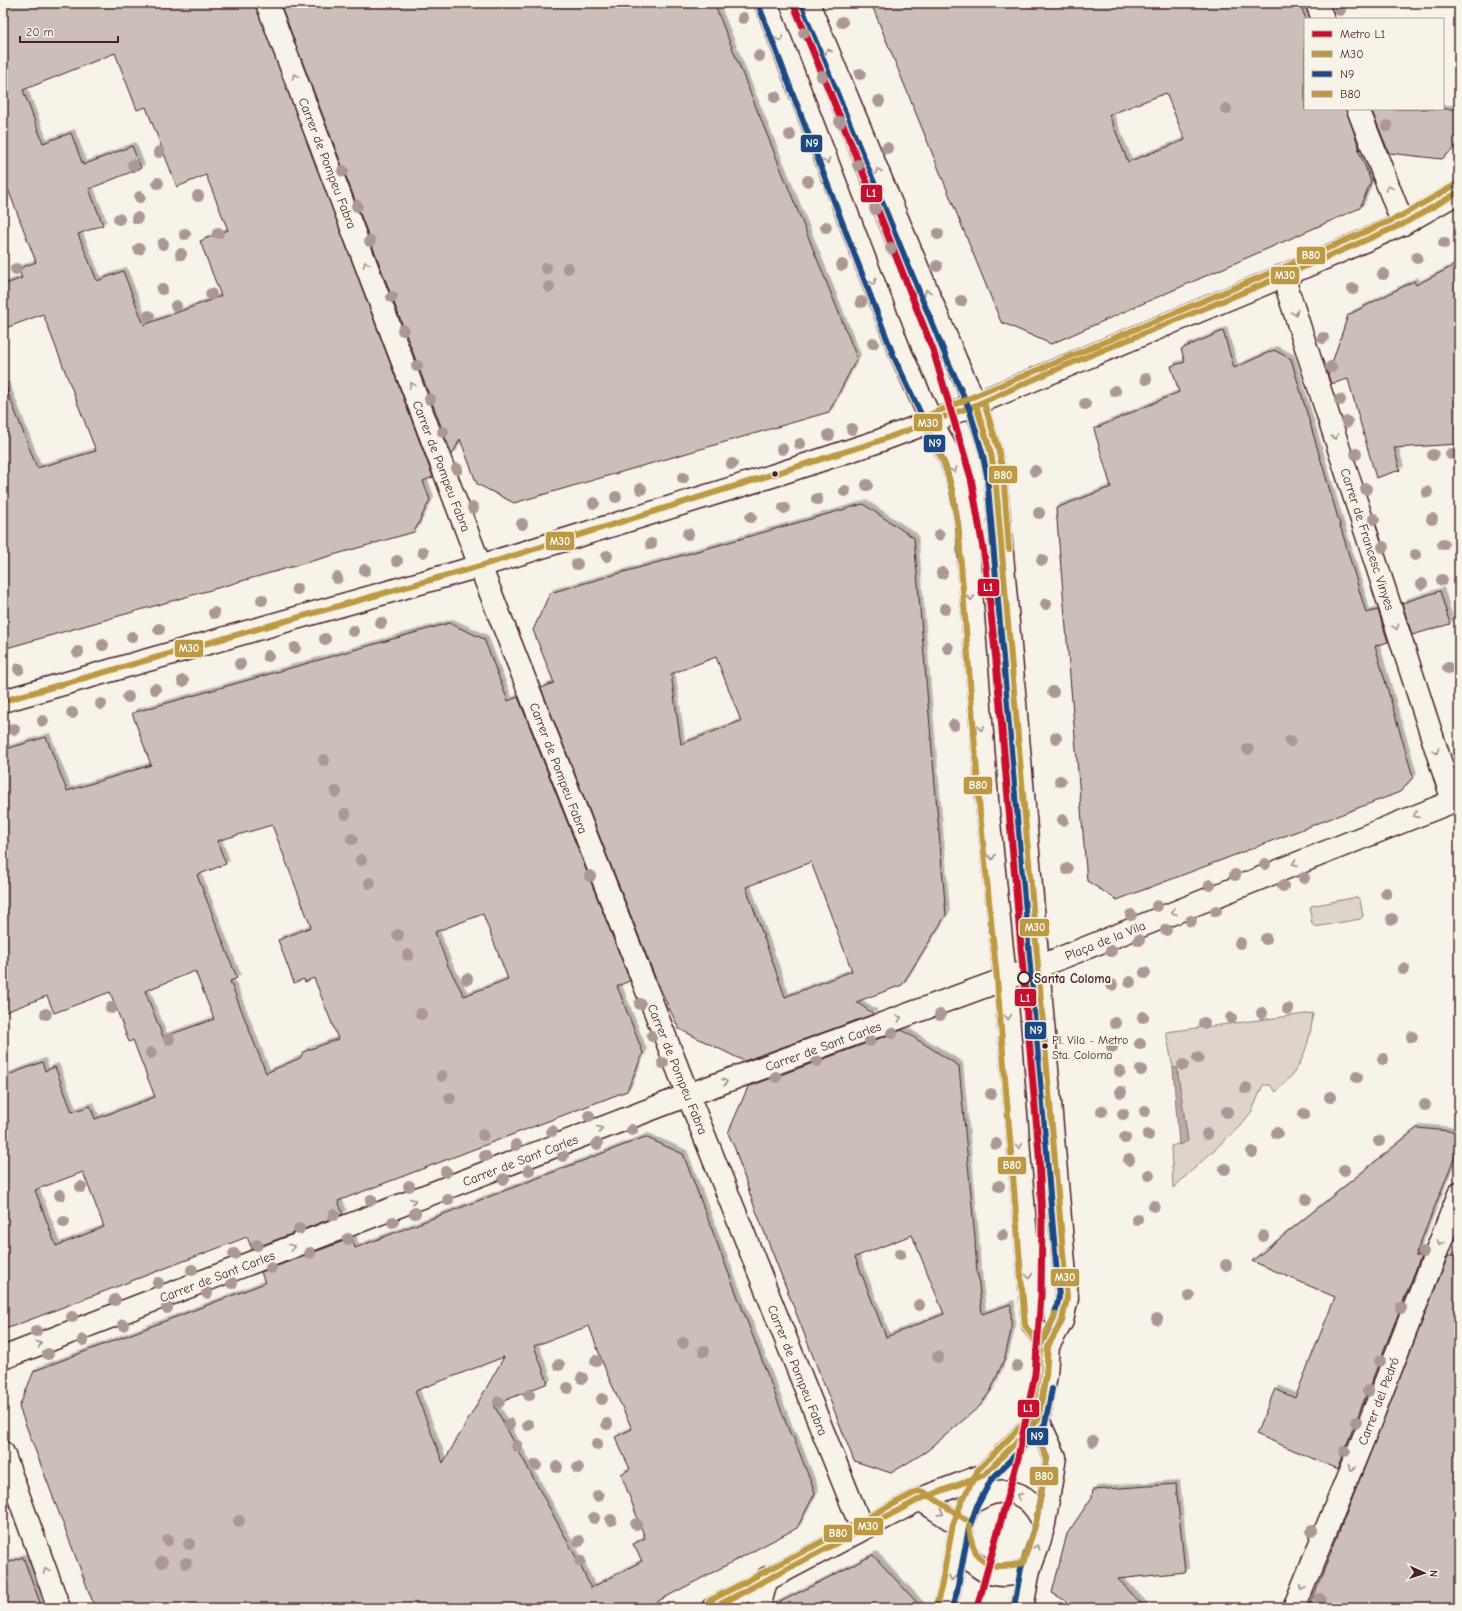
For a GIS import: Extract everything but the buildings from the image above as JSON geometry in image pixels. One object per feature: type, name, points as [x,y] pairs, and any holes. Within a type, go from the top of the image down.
[{"type":"street","name":"Carrer de Pompeu Fabra","points":[[267,3],[480,566],[688,1095],[862,1529]]},
{"type":"street","points":[[766,3],[901,354],[942,418],[952,462],[960,488],[966,524],[988,812],[1005,978],[1033,1324],[1048,1346]]},
{"type":"street","points":[[808,3],[956,361],[976,405],[990,450],[995,474],[1067,1298],[1062,1321],[1048,1346],[1046,1375],[1038,1420],[984,1475],[970,1503],[962,1526],[944,1608]]},
{"type":"street","points":[[1317,3],[1323,18]]},
{"type":"street","points":[[1358,110],[1403,224]]},
{"type":"street","points":[[3,701],[480,566],[782,472],[942,418],[1283,276],[1403,224],[1459,192]]},
{"type":"street","name":"Carrer de Francesc Vinyes","points":[[1283,276],[1456,800]]},
{"type":"street","name":"Plaça de la Vila","points":[[1038,966],[1456,800]]},
{"type":"street","name":"Carrer de Sant Carles","points":[[3,1358],[688,1095],[1038,966]]},
{"type":"street","name":"Carrer del Pedró","points":[[1294,1608],[1366,1432],[1459,1194]]},
{"type":"street","points":[[1022,1608],[1029,1570],[1044,1524],[1055,1457],[1038,1420]]},
{"type":"street","points":[[3,1453],[59,1608]]},
{"type":"street","points":[[713,1608],[767,1578],[920,1499],[984,1475]]},
{"type":"street","points":[[970,1503],[995,1492],[1015,1493],[1030,1501],[1038,1510],[1044,1524]]},
{"type":"street","points":[[920,1499],[962,1526]]},
{"type":"street","points":[[962,1526],[962,1541],[969,1558],[979,1568],[992,1574],[1006,1576],[1029,1570]]},
{"type":"street","points":[[759,1608],[767,1578]]},
{"type":"shaded area","points":[[789,3],[797,3],[911,287],[890,255]]},
{"type":"shaded area","points":[[1357,897],[1360,900],[1363,916],[1360,919],[1315,927],[1312,924],[1310,910],[1311,906]]},
{"type":"shaded area","points":[[1313,1013],[1311,1029],[1305,1052],[1293,1074],[1276,1092],[1270,1085],[1263,1085],[1252,1111],[1240,1126],[1173,1188],[1171,1146],[1188,1141],[1177,1068],[1173,1068],[1166,1032]]},
{"type":"shaded area","points":[[1173,1068],[1177,1068],[1188,1141],[1179,1145]]},
{"type":"metro line","name":"L1","points":[[793,3],[868,185],[933,350],[971,478],[986,566],[996,661],[1039,1153],[1042,1222],[1041,1296],[1035,1374],[1018,1458],[977,1608]]},
{"type":"transit line","name":"N9","points":[[759,6],[894,357],[945,465],[952,490],[958,525],[960,557]]},
{"type":"transit line","name":"N9","points":[[801,6],[949,364],[969,408],[987,475],[1059,1297],[1054,1318],[1040,1345],[1038,1374],[1030,1420],[1047,1458],[1036,1522],[1021,1568],[1014,1607]]},
{"type":"transit line","name":"B80","points":[[1041,1351],[1025,1325],[997,979],[980,813],[958,525],[952,490],[945,465],[925,426],[924,420],[929,415],[1280,269],[1399,217],[1455,185]]},
{"type":"transit line","name":"M30","points":[[3,701],[480,566],[876,442],[976,405],[1062,367],[1283,276],[1403,224],[1459,192]]},
{"type":"transit line","name":"B80","points":[[984,403],[998,448],[1003,472],[1009,549]]},
{"type":"transit line","name":"M30","points":[[713,1608],[920,1499],[984,1475],[1038,1420],[1046,1375],[1048,1346],[1062,1321],[1067,1298],[995,474],[990,450],[976,405]]},
{"type":"transit line","name":"B80","points":[[969,1525],[974,1548],[978,1556],[984,1561],[991,1565],[1000,1566],[1023,1563],[1036,1522],[1047,1458],[1030,1419],[1038,1374],[1040,1344],[1055,1314]]},
{"type":"transit line","name":"B80","points":[[936,1606],[941,1588],[953,1524],[963,1499],[978,1470],[1031,1416],[1036,1387]]},
{"type":"transit line","name":"N9","points":[[952,1608],[957,1591],[969,1528],[977,1506],[991,1480],[1045,1424],[1052,1389]]},
{"type":"transit line","name":"B80","points":[[709,1601],[918,1491],[924,1492],[965,1519]]},
{"type":"place","name":"Santa Coloma","points":[[1024,978]]},
{"type":"place","name":"Pl. Vila - Metro Sta. Coloma","points":[[1045,1046]]}]
